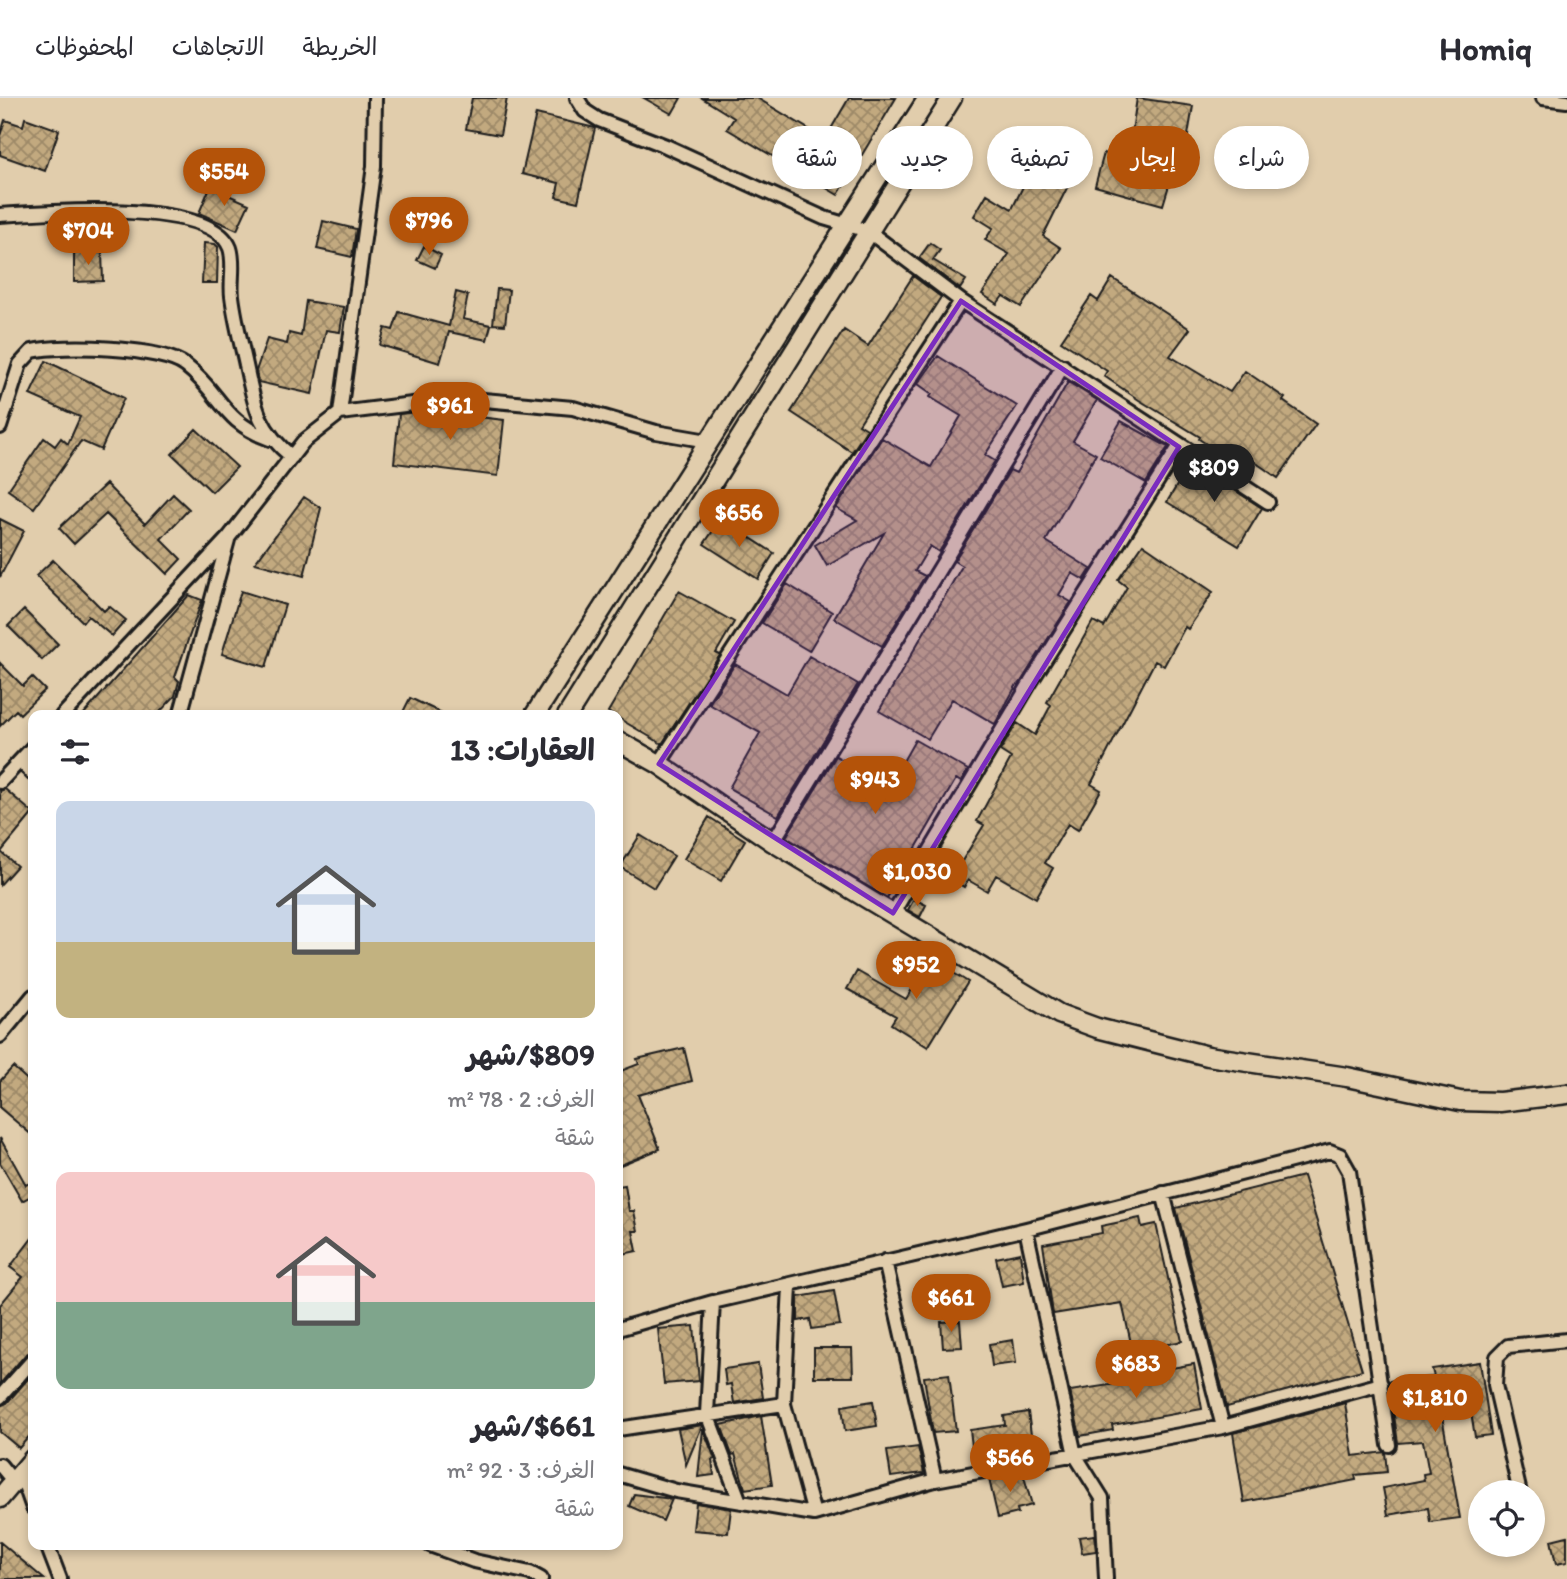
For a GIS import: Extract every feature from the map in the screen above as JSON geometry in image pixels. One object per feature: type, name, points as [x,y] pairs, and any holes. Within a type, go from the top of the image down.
[{"type":"main road","points":[[538,710],[928,98]]},
{"type":"main road","points":[[572,710],[952,98]]},
{"type":"main road","points":[[708,441],[731,451]]},
{"type":"main road","points":[[623,744],[659,764],[773,842],[1059,1014],[1109,1031],[1208,1056],[1347,1077],[1460,1101],[1500,1102],[1567,1094]]},
{"type":"main road","points":[[9,1485],[28,1464]]},
{"type":"street","points":[[340,413],[374,166],[375,98]]},
{"type":"street","points":[[578,98],[585,111],[599,120],[666,146],[824,218],[868,231],[961,301],[1063,366],[1180,447],[1268,502]]},
{"type":"street","points":[[1543,98],[1567,100]]},
{"type":"street","points":[[0,215],[94,209],[142,214],[191,220],[207,226],[225,240],[230,250],[232,296],[251,389],[270,439]]},
{"type":"street","points":[[659,764],[961,301]]},
{"type":"street","points":[[0,427],[20,364],[32,351],[134,351],[166,355],[180,361],[242,427],[270,439],[292,457]]},
{"type":"street","points":[[773,842],[1063,366]]},
{"type":"street","points":[[68,710],[229,537],[303,442],[340,413],[461,398],[573,408],[656,432],[708,441]]},
{"type":"street","points":[[893,913],[1030,683],[1180,447]]},
{"type":"street","points":[[182,710],[229,537]]},
{"type":"street","points":[[0,782],[28,752]]},
{"type":"street","points":[[20,761],[28,769]]},
{"type":"street","points":[[0,1036],[28,1002]]},
{"type":"street","points":[[623,1328],[713,1302],[1026,1229],[1330,1150],[1340,1155],[1349,1171],[1389,1445]]},
{"type":"street","points":[[1163,1193],[1223,1427]]},
{"type":"street","points":[[1026,1229],[1075,1455],[1102,1498],[1106,1579]]},
{"type":"street","points":[[886,1261],[936,1480]]},
{"type":"street","points":[[790,1286],[784,1404],[814,1514]]},
{"type":"street","points":[[713,1302],[707,1414],[739,1499]]},
{"type":"street","points":[[1517,1480],[1494,1385],[1497,1357],[1508,1346],[1567,1340]]},
{"type":"street","points":[[0,1397],[28,1366]]},
{"type":"street","points":[[623,1475],[676,1491],[739,1499],[814,1514],[936,1480],[1223,1427],[1381,1384]]},
{"type":"street","points":[[623,1428],[784,1404]]},
{"type":"street","points":[[0,1465],[9,1485],[28,1503]]},
{"type":"street","points":[[49,1550],[60,1579]]},
{"type":"street","points":[[444,1550],[474,1561],[530,1573],[541,1579]]},
{"type":"highlighted area","points":[[961,301],[1179,447],[893,913],[659,764]]},
{"type":"building","points":[[472,98],[507,98],[500,135],[466,129]]},
{"type":"building","points":[[644,98],[681,98],[672,114]]},
{"type":"building","points":[[702,98],[757,98],[803,126],[772,126],[772,156],[727,129],[734,118]]},
{"type":"building","points":[[849,98],[896,98],[879,126],[876,126],[876,131],[862,155],[862,126],[833,126]]},
{"type":"building","points":[[1137,98],[1193,106],[1190,126],[1133,126]]},
{"type":"building","points":[[536,114],[595,128],[578,202],[556,197],[559,183],[522,174]]},
{"type":"building","points":[[25,118],[59,130],[45,171],[0,155],[0,136],[5,120],[23,126]]},
{"type":"building","points":[[1104,153],[1107,154],[1107,189],[1168,189],[1163,205],[1095,186]]},
{"type":"building","points":[[210,187],[249,204],[237,230],[199,213]]},
{"type":"building","points":[[828,189],[842,189],[838,195]]},
{"type":"building","points":[[1022,189],[1066,189],[1043,236],[1061,248],[1021,307],[1003,296],[997,304],[982,294],[1009,254],[985,240],[993,228],[974,216],[987,194],[1012,209]]},
{"type":"building","points":[[323,221],[356,229],[352,257],[317,249]]},
{"type":"building","points":[[204,243],[218,247],[217,283],[202,283]]},
{"type":"building","points":[[930,243],[940,250],[933,260],[966,280],[960,289],[919,258]]},
{"type":"building","points":[[424,246],[441,255],[435,268],[417,260]]},
{"type":"building","points":[[102,252],[103,281],[74,282],[74,253]]},
{"type":"building","points":[[913,276],[941,297],[859,424],[867,429],[852,452],[791,412],[844,330],[868,346]]},
{"type":"building","points":[[1112,278],[1190,329],[1170,356],[1230,392],[1245,371],[1285,398],[1283,401],[1316,424],[1278,478],[1246,456],[1239,466],[1199,439],[1200,437],[1104,376],[1107,371],[1061,341],[1091,296],[1098,301]]},
{"type":"building","points":[[497,289],[509,290],[505,325],[493,324]]},
{"type":"building","points":[[456,292],[468,295],[463,319],[491,325],[487,340],[449,332],[440,363],[380,345],[385,328],[393,330],[399,312],[449,326]]},
{"type":"building","points":[[306,301],[344,307],[340,332],[326,330],[312,394],[258,382],[256,371],[267,339],[287,344],[289,333],[301,336]]},
{"type":"building","points":[[938,356],[1017,406],[985,455],[995,461],[939,552],[930,546],[915,571],[925,576],[882,646],[834,618],[884,533],[827,566],[815,545],[857,520],[836,508],[882,438],[931,467],[961,416],[930,397],[932,394],[918,384]]},
{"type":"building","points":[[46,361],[124,398],[101,450],[81,441],[34,508],[8,490],[44,438],[55,446],[61,438],[68,444],[80,417],[30,395]]},
{"type":"building","points":[[1068,382],[1097,400],[1073,441],[1096,454],[1046,541],[1091,569],[1084,580],[1072,573],[1059,595],[1071,602],[1019,685],[1017,684],[995,724],[952,699],[928,739],[879,711],[962,566],[954,561],[1010,470],[1016,473]]},
{"type":"building","points":[[427,411],[504,420],[498,476],[394,463],[399,414]]},
{"type":"building","points":[[1121,421],[1168,447],[1146,483],[1100,457]]},
{"type":"building","points":[[196,429],[237,467],[212,492],[172,454]]},
{"type":"building","points":[[1191,462],[1262,508],[1239,546],[1167,502]]},
{"type":"building","points":[[106,484],[145,524],[173,494],[189,509],[161,539],[181,559],[167,574],[106,514],[74,544],[59,528]]},
{"type":"building","points":[[304,497],[321,508],[304,576],[255,563]]},
{"type":"building","points":[[0,519],[24,531],[0,577]]},
{"type":"building","points":[[721,519],[774,553],[758,579],[704,544]]},
{"type":"building","points":[[1143,544],[1213,592],[1188,629],[1185,627],[1164,666],[1155,661],[1091,784],[1101,790],[1078,830],[1068,824],[1045,863],[1053,868],[1036,898],[996,875],[987,891],[968,880],[964,887],[951,879],[984,825],[977,821],[1011,758],[1000,751],[1017,723],[1035,735],[1051,705],[1047,702],[1093,621],[1104,627],[1127,587],[1118,580]]},
{"type":"building","points":[[53,560],[104,611],[109,606],[126,620],[112,636],[88,616],[83,622],[36,576]]},
{"type":"building","points":[[787,584],[832,612],[809,651],[762,623]]},
{"type":"building","points":[[241,591],[285,605],[266,667],[222,654]]},
{"type":"building","points":[[679,591],[734,622],[716,653],[720,655],[662,744],[623,721],[623,710],[609,710]]},
{"type":"building","points":[[189,595],[202,600],[175,677],[179,681],[175,696],[162,710],[87,710]]},
{"type":"building","points":[[24,610],[58,644],[42,660],[8,626]]},
{"type":"building","points":[[809,656],[858,684],[778,816],[729,788],[760,733],[709,704],[735,664],[787,694]]},
{"type":"building","points":[[0,663],[23,686],[32,677],[45,690],[20,714],[16,710],[0,726]]},
{"type":"building","points":[[410,698],[435,710],[404,710]]},
{"type":"building","points":[[915,740],[968,770],[961,782],[956,779],[887,898],[786,837],[836,756],[889,786]]},
{"type":"building","points":[[5,789],[28,809],[28,819],[1,852],[17,866],[0,885],[0,791]]},
{"type":"building","points":[[709,817],[745,840],[721,881],[684,859]]},
{"type":"building","points":[[640,835],[674,856],[654,888],[623,869],[623,862]]},
{"type":"building","points":[[914,899],[926,905],[920,917],[908,910]]},
{"type":"building","points":[[931,959],[968,982],[928,1047],[891,1024],[896,1016],[847,989],[857,971],[906,999]]},
{"type":"building","points":[[684,1048],[692,1081],[638,1095],[660,1149],[623,1164],[623,1070],[639,1064],[637,1059]]},
{"type":"building","points":[[13,1067],[28,1080],[28,1132],[0,1108],[0,1081]]},
{"type":"building","points":[[0,1138],[26,1185],[28,1184],[28,1198],[22,1201],[0,1163]]},
{"type":"building","points":[[1303,1176],[1362,1370],[1227,1407],[1176,1208]]},
{"type":"building","points":[[623,1185],[629,1211],[634,1211],[638,1231],[633,1231],[637,1251],[623,1254]]},
{"type":"building","points":[[1140,1218],[1142,1227],[1156,1224],[1182,1341],[1133,1352],[1122,1303],[1053,1314],[1043,1244],[1102,1233],[1101,1226]]},
{"type":"building","points":[[28,1244],[28,1353],[0,1384],[0,1305],[23,1277],[10,1267]]},
{"type":"building","points":[[1020,1253],[1024,1282],[1002,1286],[996,1258]]},
{"type":"building","points":[[834,1291],[840,1325],[812,1329],[810,1319],[798,1321],[798,1297]]},
{"type":"building","points":[[960,1321],[962,1347],[943,1348],[941,1322]]},
{"type":"building","points":[[694,1326],[699,1381],[664,1384],[658,1329]]},
{"type":"building","points":[[1013,1340],[1016,1363],[992,1366],[989,1344]]},
{"type":"building","points":[[814,1348],[852,1348],[853,1377],[814,1377]]},
{"type":"building","points":[[1480,1362],[1491,1435],[1475,1437],[1471,1412],[1442,1416],[1460,1518],[1430,1522],[1428,1508],[1388,1515],[1383,1488],[1424,1480],[1423,1474],[1429,1473],[1423,1441],[1398,1443],[1389,1381],[1434,1377],[1432,1369]]},
{"type":"building","points":[[758,1364],[763,1398],[734,1403],[731,1384],[726,1385],[724,1369]]},
{"type":"building","points":[[1194,1364],[1202,1409],[1112,1425],[1113,1430],[1080,1436],[1070,1391],[1162,1377],[1161,1370]]},
{"type":"building","points":[[949,1374],[956,1431],[933,1433],[924,1377]]},
{"type":"building","points":[[28,1379],[28,1438],[19,1448],[0,1432],[0,1406],[7,1403]]},
{"type":"building","points":[[873,1401],[877,1426],[845,1431],[842,1406]]},
{"type":"building","points":[[1345,1403],[1353,1456],[1385,1452],[1387,1472],[1355,1475],[1356,1480],[1244,1502],[1233,1433]]},
{"type":"building","points":[[1028,1412],[1033,1450],[1017,1452],[1018,1456],[974,1462],[970,1430],[1005,1425],[1004,1416]]},
{"type":"building","points":[[761,1416],[772,1485],[745,1489],[735,1454],[732,1455],[721,1425]]},
{"type":"building","points":[[702,1426],[686,1465],[678,1429]]},
{"type":"building","points":[[703,1429],[715,1459],[712,1460],[714,1475],[698,1477]]},
{"type":"building","points":[[918,1447],[924,1473],[891,1477],[887,1451]]},
{"type":"building","points":[[1023,1473],[1032,1505],[1017,1509],[1018,1513],[998,1518],[989,1479]]},
{"type":"building","points":[[634,1494],[672,1499],[663,1521],[629,1506]]},
{"type":"building","points":[[696,1503],[731,1509],[728,1533],[693,1530]]},
{"type":"building","points":[[1094,1535],[1096,1551],[1082,1553],[1079,1537]]},
{"type":"building","points":[[1567,1536],[1567,1562],[1556,1564],[1551,1540]]},
{"type":"building","points":[[0,1542],[44,1579],[0,1579]]}]
